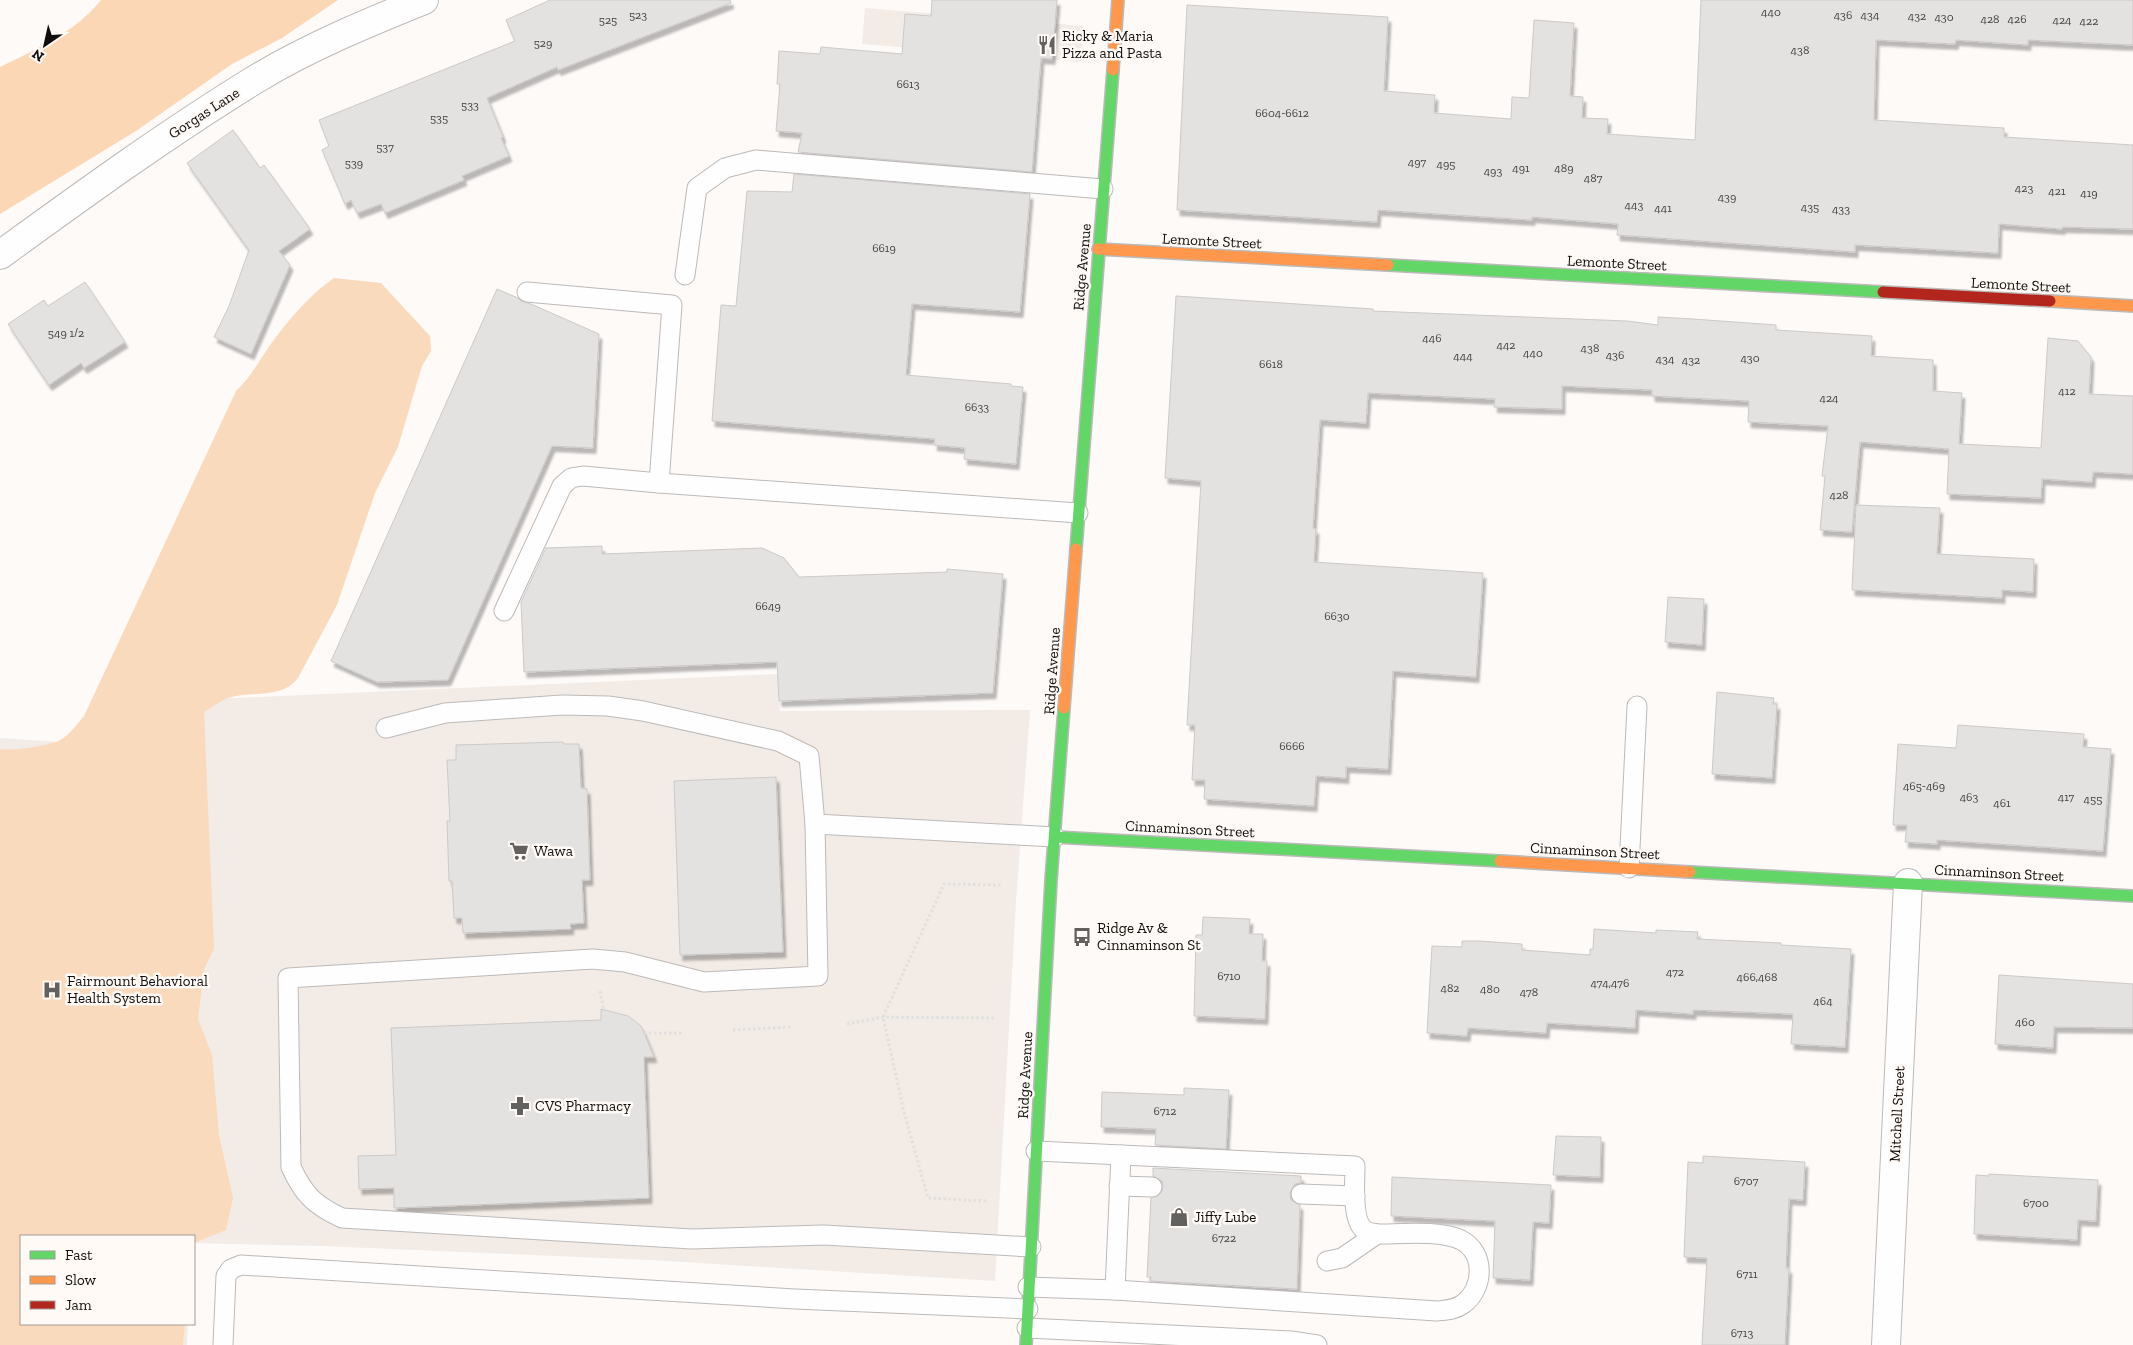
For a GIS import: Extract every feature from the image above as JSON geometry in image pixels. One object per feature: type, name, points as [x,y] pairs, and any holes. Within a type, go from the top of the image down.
[{"type":"street","name":"Gorgas Lane","points":[[0,255],[87,192],[258,78],[313,48],[424,0]]},
{"type":"street","name":"Ridge Avenue","points":[[1027,1327],[1055,837],[1118,0]]},
{"type":"street","name":"Lemonte Street","points":[[1098,249],[2133,306]]},
{"type":"street","name":"Cinnaminson Street","points":[[1055,837],[2133,896]]},
{"type":"street","name":"Mitchell Street","points":[[1886,1345],[1908,883]]},
{"type":"lane","points":[[685,275],[697,188],[725,168],[756,160],[1103,189]]},
{"type":"lane","points":[[528,292],[672,305],[659,483]]},
{"type":"lane","points":[[504,611],[562,486],[571,478],[584,476],[1078,513]]},
{"type":"lane","points":[[386,728],[445,713],[562,705],[608,706],[643,711],[778,741],[809,756],[815,824],[818,976],[704,982],[625,962],[593,959],[288,978],[291,1167],[301,1189],[322,1208],[342,1218],[692,1239],[824,1235],[1031,1247]]},
{"type":"lane","points":[[1630,868],[1637,706]]},
{"type":"lane","points":[[815,824],[1055,837]]},
{"type":"lane","points":[[1028,1287],[1115,1290],[1450,1310],[1462,1305],[1471,1298],[1477,1287],[1480,1274],[1473,1250],[1464,1242],[1452,1236],[1377,1234],[1366,1231],[1358,1224],[1355,1196],[1355,1166],[1036,1151]]},
{"type":"lane","points":[[1115,1290],[1121,1155]]},
{"type":"lane","points":[[1119,1186],[1152,1187]]},
{"type":"lane","points":[[1301,1194],[1355,1196]]},
{"type":"lane","points":[[1327,1262],[1342,1258],[1377,1234]]},
{"type":"lane","points":[[223,1345],[226,1276],[231,1269],[242,1265],[795,1299],[1027,1327],[1316,1345]]},
{"type":"path","points":[[986,1200],[928,1198],[904,1112],[882,1017],[944,884],[1002,885]]},
{"type":"path","points":[[598,983],[604,1012]]},
{"type":"path","points":[[847,1024],[882,1017],[994,1018]]},
{"type":"path","points":[[733,1030],[791,1027]]},
{"type":"path","points":[[644,1033],[683,1033]]},
{"type":"shaded area","points":[[101,0],[338,0],[282,38],[232,64],[136,131],[0,214],[0,67],[41,47],[67,31],[80,22]]},
{"type":"shaded area","points":[[865,8],[1084,26],[1081,62],[862,44]]},
{"type":"shaded area","points":[[334,278],[381,283],[430,336],[431,351],[422,366],[398,447],[375,493],[337,605],[298,678],[291,685],[275,692],[228,698],[204,712],[214,949],[204,969],[198,1019],[212,1055],[219,1135],[233,1198],[226,1230],[195,1243],[195,1235],[20,1235],[20,1325],[185,1325],[183,1345],[0,1345],[0,749],[32,747],[57,742],[68,734],[84,716],[236,391],[282,329],[318,291]]},
{"type":"shaded area","points":[[778,674],[780,711],[1030,710],[1016,901],[995,1281],[651,1260],[322,1246],[195,1243],[195,1235],[20,1235],[20,1325],[188,1325],[187,1345],[0,1345],[0,738],[103,745],[121,703]]},
{"type":"building","points":[[550,0],[730,0],[731,3],[558,70],[557,67],[487,98],[509,156],[462,176],[464,180],[385,213],[381,204],[357,213],[351,200],[345,204],[322,150],[329,146],[319,120],[515,41],[506,20]]},
{"type":"building","points":[[932,0],[1057,0],[1052,59],[1041,58],[1032,172],[798,152],[802,133],[776,131],[780,84],[777,84],[779,51],[820,54],[821,47],[902,54],[905,14],[931,16]]},
{"type":"building","points":[[1701,0],[2133,0],[2133,45],[2028,40],[2028,45],[1956,40],[1955,44],[1876,40],[1874,120],[2004,128],[2004,137],[2133,145],[2133,229],[2063,227],[2062,229],[1999,224],[1998,253],[1855,245],[1855,252],[1617,235],[1618,224],[1532,217],[1532,220],[1378,210],[1377,222],[1177,210],[1187,5],[1388,17],[1384,91],[1435,95],[1434,113],[1511,119],[1512,97],[1529,98],[1534,20],[1574,23],[1570,96],[1583,97],[1582,118],[1608,119],[1607,134],[1695,140]]},
{"type":"building","points":[[233,130],[260,168],[264,165],[310,229],[279,251],[290,265],[251,354],[214,337],[229,306],[249,250],[187,163]]},
{"type":"building","points":[[794,174],[1030,194],[1020,312],[912,304],[906,375],[1011,384],[1011,386],[1023,387],[1016,464],[964,459],[965,448],[934,445],[935,439],[712,421],[721,305],[736,306],[747,191],[792,192]]},
{"type":"building","points":[[85,282],[125,342],[84,368],[81,363],[49,385],[8,324],[44,300],[48,306]]},
{"type":"building","points":[[497,289],[599,334],[593,448],[552,446],[448,680],[377,682],[331,661]]},
{"type":"building","points":[[1176,296],[1373,309],[1373,311],[1627,321],[1658,325],[1658,317],[1693,319],[1776,325],[1776,330],[1872,336],[1871,356],[1933,360],[1933,391],[1962,393],[1959,444],[2041,448],[2048,338],[2078,341],[2091,357],[2089,394],[2133,396],[2133,474],[2093,472],[2092,482],[2042,479],[2041,498],[1947,494],[1949,449],[1860,442],[1852,532],[1820,530],[1825,476],[1822,476],[1828,426],[1748,422],[1749,401],[1652,396],[1652,390],[1562,386],[1562,409],[1494,407],[1495,399],[1368,393],[1366,423],[1320,420],[1313,528],[1316,529],[1314,562],[1483,573],[1476,677],[1393,671],[1388,769],[1346,767],[1346,778],[1316,776],[1314,806],[1204,799],[1205,780],[1192,780],[1195,725],[1187,725],[1201,481],[1165,478]]},
{"type":"building","points":[[1856,505],[1940,508],[1937,554],[2034,559],[2033,592],[2002,590],[2002,598],[1852,590]]},
{"type":"building","points":[[602,546],[602,554],[762,548],[784,558],[799,577],[947,572],[947,569],[1003,574],[993,693],[779,701],[777,662],[524,672],[521,602],[546,548]]},
{"type":"building","points":[[1668,597],[1704,599],[1702,645],[1665,642]]},
{"type":"building","points":[[1717,692],[1774,698],[1773,704],[1777,704],[1772,778],[1712,774]]},
{"type":"building","points":[[1958,725],[2084,734],[2083,747],[2111,749],[2103,851],[1937,840],[1937,844],[1905,842],[1907,825],[1893,825],[1898,744],[1956,748]]},
{"type":"building","name":"Wawa","points":[[563,742],[564,744],[579,744],[581,788],[587,789],[590,880],[582,880],[584,923],[570,924],[571,929],[463,933],[462,918],[454,918],[452,881],[449,881],[447,821],[450,821],[447,760],[456,760],[456,745]]},
{"type":"building","points":[[776,777],[783,952],[680,955],[674,781]]},
{"type":"building","points":[[1203,917],[1250,919],[1249,934],[1263,934],[1262,961],[1267,961],[1265,1019],[1194,1016],[1196,935],[1202,935]]},
{"type":"building","points":[[1594,929],[1656,933],[1656,930],[1698,932],[1697,939],[1851,949],[1845,1047],[1791,1044],[1793,1014],[1693,1010],[1693,1014],[1636,1010],[1635,1028],[1547,1023],[1546,1033],[1468,1028],[1467,1036],[1427,1033],[1432,946],[1462,947],[1462,941],[1480,941],[1522,944],[1522,950],[1590,955],[1590,949],[1593,949]]},
{"type":"building","points":[[1999,975],[2133,984],[2133,1028],[2054,1027],[2053,1048],[1995,1044]]},
{"type":"building","name":"CVS Pharmacy","points":[[601,1009],[628,1016],[641,1026],[654,1057],[644,1057],[649,1198],[394,1208],[394,1188],[359,1189],[358,1156],[396,1155],[391,1028],[601,1020]]},
{"type":"building","points":[[1184,1088],[1229,1090],[1226,1149],[1155,1145],[1156,1129],[1101,1127],[1102,1092],[1184,1095]]},
{"type":"building","points":[[1556,1136],[1601,1137],[1600,1177],[1553,1175]]},
{"type":"building","points":[[1703,1156],[1805,1162],[1803,1200],[1789,1199],[1786,1268],[1789,1268],[1785,1345],[1702,1345],[1707,1258],[1684,1257],[1688,1162],[1703,1163]]},
{"type":"building","points":[[1153,1168],[1301,1176],[1301,1183],[1295,1184],[1290,1193],[1291,1200],[1300,1205],[1297,1289],[1150,1281],[1151,1277],[1147,1277],[1151,1198],[1161,1193],[1163,1187],[1162,1181],[1153,1176]]},
{"type":"building","points":[[1989,1174],[2098,1180],[2096,1221],[2078,1220],[2077,1240],[1974,1234],[1976,1175],[1989,1176]]},
{"type":"building","points":[[1392,1177],[1551,1185],[1549,1223],[1533,1222],[1530,1280],[1493,1278],[1495,1221],[1391,1216]]},
{"type":"traffic: fast","points":[[1076,549],[1113,70]]},
{"type":"traffic: fast","points":[[1388,265],[1883,292]]},
{"type":"traffic: fast","points":[[1026,1345],[1051,880],[1064,708]]},
{"type":"traffic: fast","points":[[1055,837],[1500,861]]},
{"type":"traffic: fast","points":[[1690,872],[2133,896]]},
{"type":"traffic: slow","points":[[1113,70],[1118,0]]},
{"type":"traffic: slow","points":[[1098,249],[1388,265]]},
{"type":"traffic: slow","points":[[2050,301],[2133,306]]},
{"type":"traffic: slow","points":[[1064,708],[1076,549]]},
{"type":"traffic: slow","points":[[1500,861],[1690,872]]},
{"type":"traffic: jam","points":[[1883,292],[2050,301]]},
{"type":"place","name":"Ricky & Maria Pizza and Pasta","points":[[1047,45]]},
{"type":"place","name":"Wawa","points":[[519,851]]},
{"type":"place","name":"Ridge Av & Cinnaminson St","points":[[1082,937]]},
{"type":"place","name":"Fairmount Behavioral Health System","points":[[52,990]]},
{"type":"place","name":"CVS Pharmacy","points":[[520,1106]]},
{"type":"place","name":"Jiffy Lube","points":[[1179,1217]]}]
